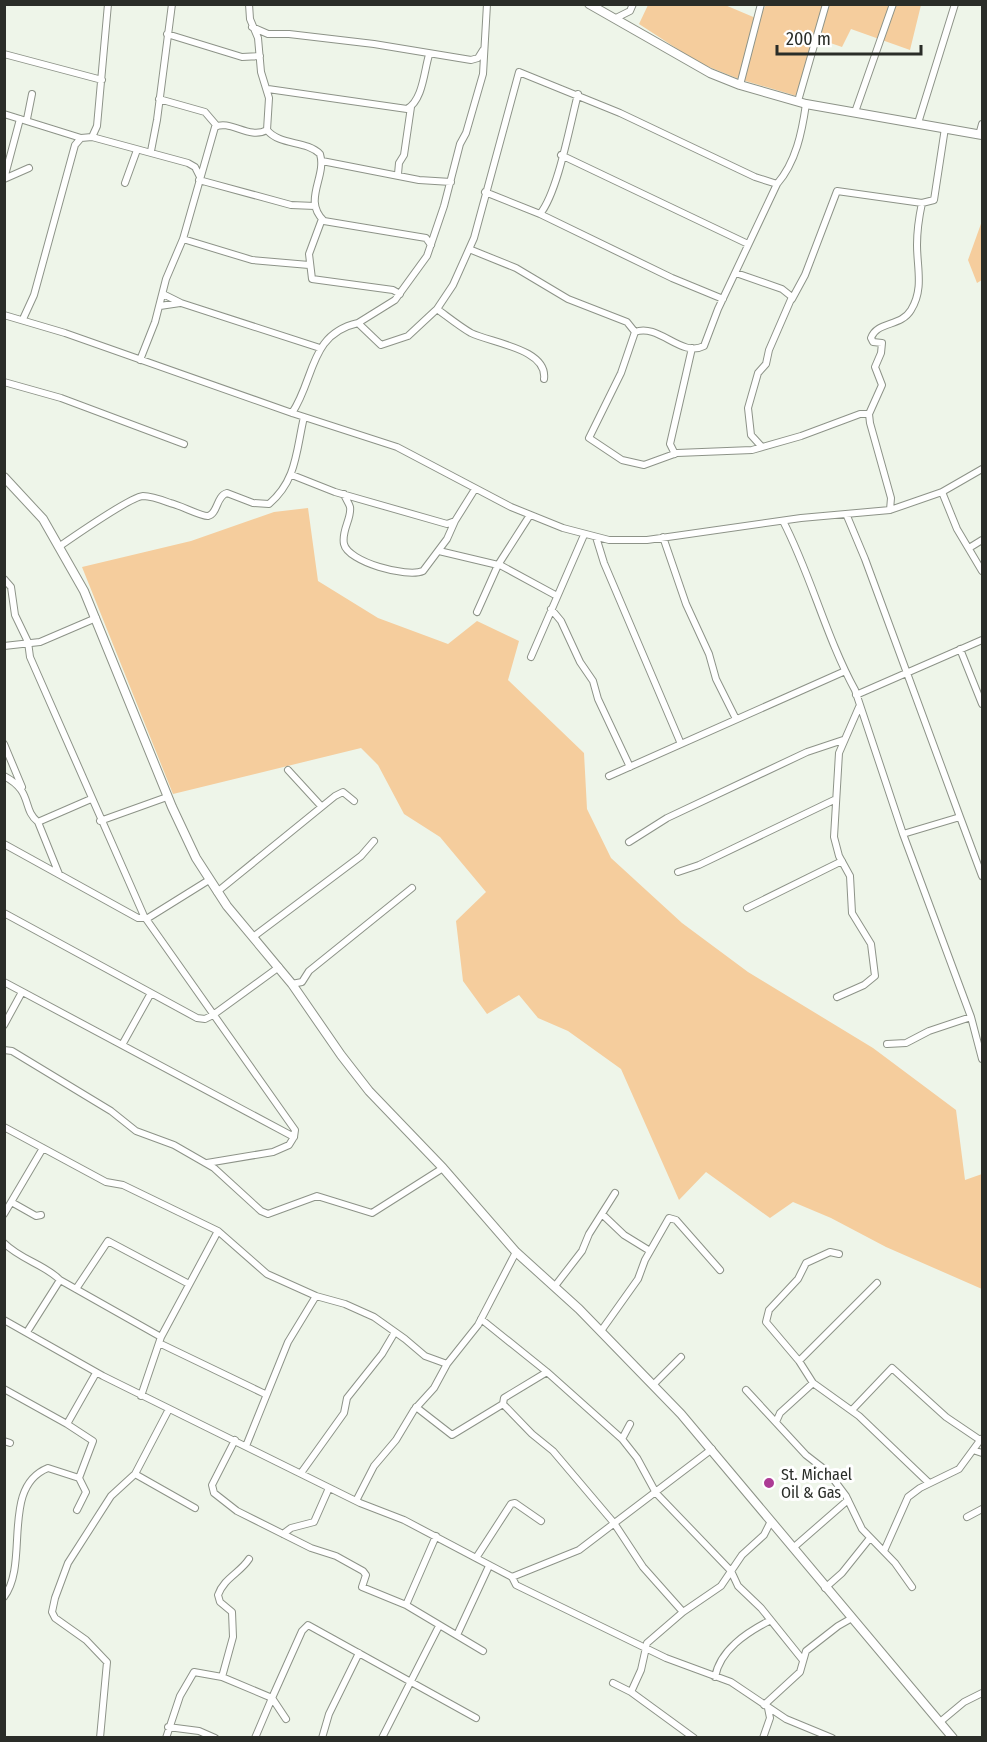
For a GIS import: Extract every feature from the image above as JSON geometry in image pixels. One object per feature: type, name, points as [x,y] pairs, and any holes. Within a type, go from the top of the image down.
[{"type":"street","points":[[92,137],[97,126],[108,4]]},
{"type":"street","points":[[151,151],[172,4]]},
{"type":"street","points":[[249,4],[252,27],[258,38],[263,81],[268,89],[267,130]]},
{"type":"street","points":[[292,413],[299,402],[320,348],[330,336],[358,323],[389,304],[400,294],[427,256],[451,182],[460,144],[466,133],[482,80],[485,64],[483,50],[487,4]]},
{"type":"street","points":[[616,18],[630,11],[633,4]]},
{"type":"street","points":[[740,85],[761,4]]},
{"type":"street","points":[[469,249],[516,268],[568,299],[627,322],[635,332],[656,333],[692,348],[704,346],[748,243],[800,139],[802,103],[826,4]]},
{"type":"street","points":[[855,112],[893,4]]},
{"type":"street","points":[[918,123],[955,4]]},
{"type":"street","points":[[594,5],[710,73],[740,85],[802,103],[981,135],[982,124]]},
{"type":"street","points":[[252,27],[268,34],[289,34],[374,44],[429,55],[475,59],[483,50]]},
{"type":"street","points":[[167,34],[242,57],[260,56]]},
{"type":"street","points":[[4,54],[102,80]]},
{"type":"street","points":[[398,174],[399,163],[404,155],[411,107],[421,89],[429,55]]},
{"type":"street","points":[[358,323],[376,342],[384,345],[404,339],[437,309],[453,285],[469,249],[519,72],[578,94],[777,184]]},
{"type":"street","points":[[268,89],[317,95],[350,103],[367,102],[396,110],[411,107]]},
{"type":"street","points":[[29,168],[4,179],[32,94]]},
{"type":"street","points":[[540,214],[550,195],[578,94]]},
{"type":"street","points":[[159,99],[205,112],[217,126]]},
{"type":"street","points":[[4,114],[81,138],[92,137],[137,150],[151,151],[199,168]]},
{"type":"street","points":[[140,360],[164,294],[166,279],[183,239],[200,179],[199,168],[217,126],[222,124],[254,133],[267,130],[279,139],[315,150],[320,154],[322,161],[313,200],[322,219],[354,228],[426,238],[431,245]]},
{"type":"street","points":[[761,446],[751,435],[748,408],[758,373],[766,364],[769,350],[805,275],[837,191],[922,203],[930,202],[936,196],[945,128]]},
{"type":"street","points":[[23,319],[34,295],[75,145],[81,138]]},
{"type":"street","points":[[124,183],[137,150]]},
{"type":"street","points":[[561,154],[748,243]]},
{"type":"street","points":[[322,161],[434,182],[451,182]]},
{"type":"street","points":[[200,179],[273,201],[301,207],[315,206]]},
{"type":"street","points":[[485,192],[540,214],[672,278],[723,299]]},
{"type":"street","points":[[891,510],[891,498],[869,414],[882,385],[875,367],[881,353],[882,343],[873,342],[871,338],[877,328],[905,319],[913,308],[920,278],[917,240],[922,203]]},
{"type":"street","points":[[322,219],[309,254],[311,276],[317,281],[393,290],[400,294]]},
{"type":"street","points":[[183,239],[244,258],[309,265]]},
{"type":"street","points":[[735,273],[782,289],[792,299]]},
{"type":"street","points":[[164,294],[181,303],[320,348]]},
{"type":"street","points":[[160,306],[181,303]]},
{"type":"street","points":[[437,309],[473,334],[534,356],[543,367],[544,379]]},
{"type":"street","points":[[4,315],[23,319],[292,413],[397,447],[475,489],[530,515],[584,535],[627,542],[783,521],[891,510],[942,492],[982,469]]},
{"type":"street","points":[[635,332],[621,374],[589,438],[613,455],[638,465],[650,464],[675,454],[745,450],[801,436],[860,414],[869,414]]},
{"type":"street","points":[[675,454],[670,444],[692,348]]},
{"type":"street","points":[[4,382],[62,398],[184,444]]},
{"type":"street","points":[[60,546],[137,498],[155,498],[189,508],[198,515],[211,516],[219,498],[227,493],[253,503],[269,504],[280,494],[292,475],[304,417]]},
{"type":"street","points":[[292,475],[421,518],[447,524],[455,522]]},
{"type":"street","points":[[4,477],[43,519],[60,546],[96,618],[167,797],[216,892],[279,967],[369,1091],[443,1168],[516,1252],[555,1286],[654,1384],[712,1449],[825,1588],[953,1737]]},
{"type":"street","points":[[344,494],[350,508],[343,542],[352,557],[397,571],[420,573],[439,551],[475,489]]},
{"type":"street","points":[[942,492],[952,518],[982,571]]},
{"type":"street","points":[[477,612],[499,565],[530,515]]},
{"type":"street","points":[[847,516],[982,876]]},
{"type":"street","points":[[783,521],[815,592],[843,672],[856,695],[903,834],[971,1017],[982,1059]]},
{"type":"street","points":[[531,657],[584,535]]},
{"type":"street","points":[[596,537],[604,563],[681,744]]},
{"type":"street","points":[[663,537],[686,604],[709,654],[716,679],[736,719]]},
{"type":"street","points":[[969,548],[982,540]]},
{"type":"street","points":[[439,551],[499,565],[556,596]]},
{"type":"street","points":[[4,579],[11,587],[15,615],[28,642],[30,657],[130,890],[144,916],[148,918],[213,1015],[263,1081],[295,1130],[289,1145],[273,1152],[207,1164]]},
{"type":"street","points":[[551,609],[561,621],[593,681],[598,699],[630,767]]},
{"type":"street","points":[[4,646],[40,642],[96,618]]},
{"type":"street","points":[[856,695],[907,675],[982,640]]},
{"type":"street","points":[[960,649],[982,704]]},
{"type":"street","points":[[609,776],[843,672]]},
{"type":"street","points":[[837,997],[864,985],[875,976],[872,944],[852,914],[850,876],[834,837],[834,800],[843,740],[859,707]]},
{"type":"street","points":[[629,842],[668,818],[807,752],[843,740]]},
{"type":"street","points":[[4,744],[31,814],[38,822],[60,875]]},
{"type":"street","points":[[288,770],[321,806]]},
{"type":"street","points":[[7,777],[16,775]]},
{"type":"street","points":[[7,777],[24,791]]},
{"type":"street","points":[[216,892],[321,806],[343,792],[354,801]]},
{"type":"street","points":[[100,821],[167,797]]},
{"type":"street","points":[[38,822],[91,799]]},
{"type":"street","points":[[678,872],[699,865],[834,800]]},
{"type":"street","points":[[903,834],[960,817]]},
{"type":"street","points":[[253,937],[361,856],[374,841]]},
{"type":"street","points":[[4,844],[138,918],[148,918],[209,880]]},
{"type":"street","points":[[747,908],[843,861]]},
{"type":"street","points":[[292,984],[302,982],[316,965],[412,888]]},
{"type":"street","points":[[4,913],[197,1018],[205,1019],[213,1015],[279,967]]},
{"type":"street","points":[[4,982],[294,1137]]},
{"type":"street","points":[[4,1025],[22,992]]},
{"type":"street","points":[[122,1045],[151,993]]},
{"type":"street","points":[[887,1044],[902,1045],[936,1028],[971,1017]]},
{"type":"street","points":[[975,1030],[982,1028]]},
{"type":"street","points":[[4,1050],[12,1051],[111,1111],[136,1131],[174,1144],[207,1164],[261,1211],[271,1214],[317,1196],[372,1213],[443,1168]]},
{"type":"street","points":[[4,1127],[106,1182],[123,1185],[218,1231],[267,1274],[316,1296],[351,1306],[395,1332],[425,1356],[447,1364]]},
{"type":"street","points":[[4,1215],[43,1148]]},
{"type":"street","points":[[555,1286],[582,1251],[589,1234],[615,1193]]},
{"type":"street","points":[[13,1203],[36,1216],[41,1215]]},
{"type":"street","points":[[603,1215],[624,1235],[650,1251]]},
{"type":"street","points":[[601,1331],[638,1279],[650,1251],[668,1220],[673,1218],[720,1270]]},
{"type":"street","points":[[141,1396],[160,1340],[218,1231]]},
{"type":"street","points":[[76,1289],[108,1241],[189,1284]]},
{"type":"street","points":[[4,1243],[14,1253],[50,1270],[60,1280],[160,1340],[265,1394]]},
{"type":"street","points":[[356,1501],[374,1466],[396,1440],[417,1407],[434,1388],[447,1364],[481,1319],[516,1252]]},
{"type":"street","points":[[839,1254],[830,1252],[806,1263],[798,1279],[766,1314],[766,1322],[799,1361],[813,1383],[852,1410],[929,1483]]},
{"type":"street","points":[[27,1332],[60,1280]]},
{"type":"street","points":[[799,1361],[877,1283]]},
{"type":"street","points":[[246,1446],[265,1394],[288,1342],[316,1296]]},
{"type":"street","points":[[481,1319],[515,1348],[534,1359],[622,1438],[637,1458],[656,1493],[731,1571],[738,1586],[761,1608],[769,1621],[802,1659]]},
{"type":"street","points":[[4,1320],[141,1396],[356,1501],[436,1536],[489,1566],[515,1576],[550,1560],[574,1553],[712,1449]]},
{"type":"street","points":[[301,1473],[344,1413],[345,1402],[382,1354],[395,1332]]},
{"type":"street","points":[[654,1384],[681,1357]]},
{"type":"street","points":[[852,1410],[892,1368],[946,1417],[981,1439],[959,1469],[913,1492],[905,1502],[884,1551]]},
{"type":"street","points":[[67,1424],[96,1372]]},
{"type":"street","points":[[417,1407],[452,1436],[503,1404],[504,1398],[547,1372]]},
{"type":"street","points":[[776,1422],[780,1413],[813,1383]]},
{"type":"street","points":[[4,1389],[93,1441],[79,1478]]},
{"type":"street","points":[[746,1390],[807,1455],[828,1472],[848,1500],[862,1529],[884,1551],[912,1587]]},
{"type":"street","points":[[503,1404],[532,1434],[554,1451],[614,1523],[644,1567],[683,1612]]},
{"type":"street","points":[[100,1737],[107,1662],[86,1640],[55,1618],[52,1612],[68,1563],[111,1496],[135,1474],[169,1409]]},
{"type":"street","points":[[622,1438],[630,1424]]},
{"type":"street","points":[[235,1440],[212,1485],[212,1491],[237,1511],[311,1548],[336,1556],[365,1573],[362,1587],[406,1605],[483,1651]]},
{"type":"street","points":[[974,1450],[982,1453]]},
{"type":"street","points":[[4,1597],[14,1575],[16,1512],[26,1486],[39,1472],[48,1468],[79,1478],[86,1492],[77,1510]]},
{"type":"street","points":[[135,1474],[195,1508]]},
{"type":"street","points":[[283,1534],[291,1528],[314,1522],[329,1488]]},
{"type":"street","points":[[793,1548],[848,1500]]},
{"type":"street","points":[[476,1558],[511,1504],[514,1503],[541,1521]]},
{"type":"street","points":[[967,1517],[982,1509]]},
{"type":"street","points":[[631,1692],[641,1670],[645,1648],[650,1640],[683,1612],[721,1586],[742,1555],[764,1535],[771,1521]]},
{"type":"street","points":[[406,1605],[436,1536]]},
{"type":"street","points":[[825,1588],[842,1574],[870,1538]]},
{"type":"street","points":[[222,1677],[234,1630],[232,1612],[220,1602],[218,1595],[228,1578],[239,1572],[249,1558]]},
{"type":"street","points":[[457,1635],[489,1566]]},
{"type":"street","points":[[515,1576],[516,1585],[645,1648],[731,1682],[778,1714],[828,1736]]},
{"type":"street","points":[[766,1706],[800,1672],[802,1659],[806,1652],[838,1626],[852,1618]]},
{"type":"street","points":[[715,1677],[717,1663],[735,1643],[769,1621]]},
{"type":"street","points":[[255,1737],[302,1630],[309,1624],[476,1718]]},
{"type":"street","points":[[382,1737],[439,1626]]},
{"type":"street","points":[[322,1737],[329,1714],[359,1653]]},
{"type":"street","points":[[166,1737],[168,1727],[194,1671],[222,1677],[272,1698],[286,1719]]},
{"type":"street","points":[[613,1683],[631,1692],[694,1737]]},
{"type":"street","points":[[940,1722],[964,1702],[982,1693]]},
{"type":"street","points":[[763,1737],[770,1718],[766,1706]]},
{"type":"street","points":[[770,1718],[778,1714]]},
{"type":"street","points":[[168,1727],[199,1731],[215,1737]]},
{"type":"shaded area","points":[[648,5],[725,5],[758,19],[766,5],[921,5],[910,50],[851,29],[842,47],[813,37],[800,97],[739,79],[699,63],[639,24]]},
{"type":"shaded area","points":[[982,221],[982,280],[977,283],[968,260]]},
{"type":"shaded area","points":[[308,508],[318,581],[378,618],[448,644],[477,621],[519,641],[508,680],[584,753],[587,809],[611,858],[682,923],[748,972],[873,1048],[956,1110],[965,1180],[982,1174],[982,1289],[886,1247],[831,1218],[793,1202],[770,1218],[706,1172],[679,1200],[621,1069],[568,1031],[538,1018],[519,995],[487,1014],[463,981],[456,921],[486,892],[440,837],[404,814],[378,765],[361,748],[173,794],[82,567],[191,541],[274,512]]},
{"type":"place","name":"St. Michael Oil & Gas","points":[[769,1483]]}]
